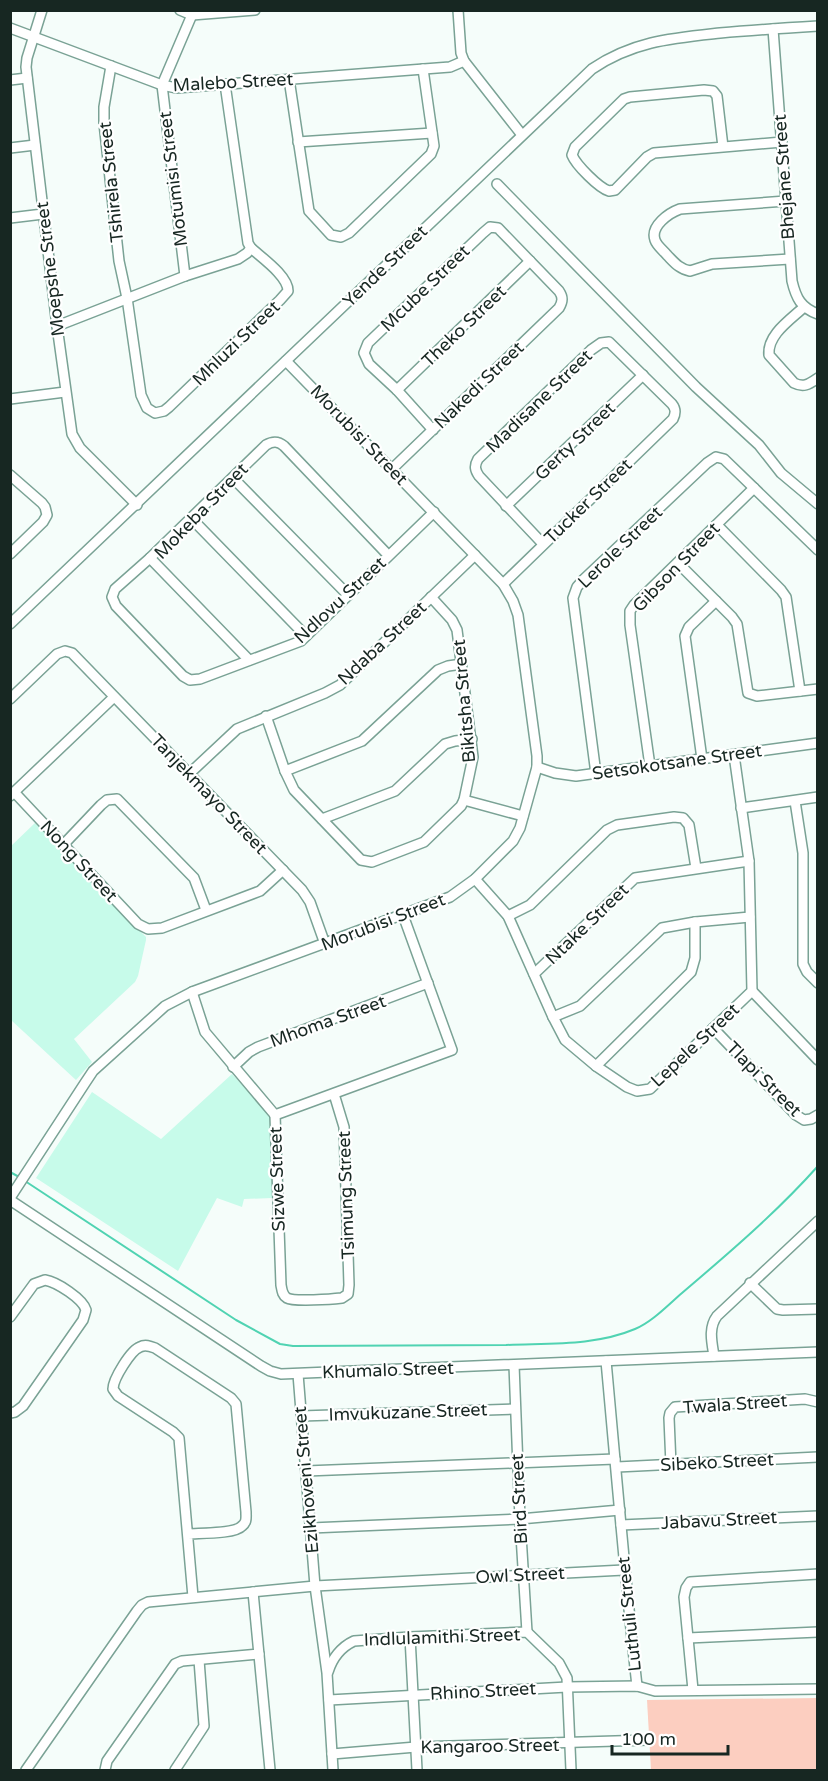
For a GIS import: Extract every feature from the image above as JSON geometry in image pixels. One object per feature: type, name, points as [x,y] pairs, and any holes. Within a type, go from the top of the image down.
[{"type":"street","name":"Moepshe Street","points":[[42,10],[26,62],[27,78],[65,392],[74,439],[137,505]]},
{"type":"street","points":[[180,10],[193,13],[255,10]]},
{"type":"street","points":[[458,10],[461,53],[464,61],[522,135]]},
{"type":"street","name":"Motumisi Street","points":[[185,276],[162,85],[193,13]]},
{"type":"street","name":"Yende Street","points":[[10,624],[592,69],[629,49],[676,37],[818,26]]},
{"type":"street","name":"Malebo Street","points":[[10,28],[162,85],[176,88],[450,67],[464,61]]},
{"type":"street","name":"Bhejane Street","points":[[773,29],[790,259],[795,293],[804,307]]},
{"type":"street","name":"Tshirela Street","points":[[111,66],[104,107],[104,123],[119,261],[127,298]]},
{"type":"street","points":[[289,79],[309,211],[326,231],[331,235],[341,237],[349,233],[431,154],[434,146],[423,69]]},
{"type":"street","points":[[10,80],[27,78]]},
{"type":"street","points":[[57,326],[185,276],[238,259],[251,248],[245,227],[225,84]]},
{"type":"street","points":[[723,147],[717,96],[713,91],[704,90],[624,99],[575,147],[572,155],[600,187],[609,192],[617,188],[647,157],[654,153],[782,142]]},
{"type":"street","points":[[298,142],[432,133]]},
{"type":"street","points":[[10,148],[35,145]]},
{"type":"street","points":[[497,184],[696,387],[759,445],[781,473],[818,504]]},
{"type":"street","points":[[786,201],[680,209],[657,226],[654,235],[657,243],[679,267],[690,271],[712,264],[790,259]]},
{"type":"street","points":[[10,218],[43,214]]},
{"type":"street","name":"Mcube Street","points":[[432,429],[397,390],[366,361],[364,353],[368,344],[490,227],[503,231],[559,291],[563,299]]},
{"type":"street","name":"Mhluzi Street","points":[[127,298],[144,404],[150,411],[159,413],[169,407],[286,295],[288,287],[285,279],[251,248]]},
{"type":"street","name":"Theko Street","points":[[397,390],[530,261]]},
{"type":"street","name":"Nakedi Street","points":[[392,469],[559,308],[563,299]]},
{"type":"street","points":[[818,314],[804,307],[774,336],[768,347],[768,355],[794,383],[807,386],[818,378]]},
{"type":"street","name":"Madisane Street","points":[[543,544],[476,471],[478,459],[597,345],[605,342],[612,344],[643,375]]},
{"type":"street","name":"Morubisi Street","points":[[10,1199],[93,1071],[165,1006],[192,992],[450,897],[475,879],[513,841],[520,828],[537,767],[537,756],[518,615],[513,601],[503,584],[286,360]]},
{"type":"street","name":"Tucker Street","points":[[503,584],[673,419],[674,407],[643,375]]},
{"type":"street","name":"Gerty Street","points":[[506,506],[643,375]]},
{"type":"street","points":[[10,399],[65,392]]},
{"type":"street","name":"Mokeba Street","points":[[249,660],[150,558],[266,445],[277,442],[284,446],[388,555]]},
{"type":"street","name":"Lerole Street","points":[[596,774],[574,592],[584,579],[716,457],[724,459],[754,488]]},
{"type":"street","points":[[10,475],[42,503],[47,515],[43,522],[10,554]]},
{"type":"street","points":[[233,478],[348,595]]},
{"type":"street","points":[[754,488],[818,550]]},
{"type":"street","name":"Gibson Street","points":[[650,766],[629,617],[634,605],[754,488]]},
{"type":"street","name":"Ndlovu Street","points":[[150,558],[115,589],[113,601],[183,676],[190,680],[200,679],[297,643],[434,512]]},
{"type":"street","points":[[191,518],[306,636]]},
{"type":"street","points":[[717,525],[786,597],[800,691]]},
{"type":"street","name":"Ndaba Street","points":[[190,774],[237,729],[340,685],[475,555]]},
{"type":"street","points":[[678,563],[732,617],[736,624],[747,690],[750,695],[818,688]]},
{"type":"street","name":"Bikitsha Street","points":[[266,716],[294,790],[357,857],[372,862],[429,839],[458,810],[464,800],[472,765],[472,739],[455,624],[431,597]]},
{"type":"street","points":[[702,759],[685,636],[689,627],[716,601]]},
{"type":"street","name":"Tanjekmayo Street","points":[[10,699],[60,652],[69,651],[306,895],[325,944]]},
{"type":"street","points":[[285,771],[362,741],[438,670],[462,664]]},
{"type":"street","points":[[13,795],[114,697]]},
{"type":"street","points":[[322,819],[395,791],[445,744],[472,739]]},
{"type":"street","name":"Setsokotsane Street","points":[[537,767],[576,776],[818,743]]},
{"type":"street","name":"Lepele Street","points":[[475,879],[508,916],[565,1040],[596,1066],[627,1087],[637,1091],[645,1090],[653,1086],[752,991],[749,861],[734,755]]},
{"type":"street","name":"Nong Street","points":[[13,795],[64,844],[138,924],[145,928],[162,928],[206,910]]},
{"type":"street","points":[[741,808],[818,797]]},
{"type":"street","points":[[64,844],[101,805],[107,800],[117,799],[194,878],[206,910],[260,891],[283,870]]},
{"type":"street","points":[[464,800],[523,816]]},
{"type":"street","points":[[795,801],[803,853],[803,964],[807,972],[818,983]]},
{"type":"street","points":[[508,916],[530,905],[607,830],[617,825],[674,817],[683,818],[689,825],[696,868]]},
{"type":"street","name":"Ntake Street","points":[[534,974],[635,878],[749,861]]},
{"type":"street","points":[[404,915],[428,984]]},
{"type":"street","points":[[553,1017],[580,1006],[660,929],[695,922],[750,917]]},
{"type":"street","points":[[596,1066],[691,972],[694,964],[695,922]]},
{"type":"street","name":"Sizwe Street","points":[[346,1296],[337,1299],[290,1299],[283,1294],[275,1115],[452,1050],[428,984]]},
{"type":"street","name":"Mhoma Street","points":[[233,1067],[258,1047],[428,984]]},
{"type":"street","points":[[752,991],[818,1060]]},
{"type":"street","points":[[192,992],[203,1028],[275,1115]]},
{"type":"street","name":"Tlapi Street","points":[[713,1028],[796,1115],[804,1120],[818,1115]]},
{"type":"street","name":"Tsimung Street","points":[[334,1094],[343,1121],[344,1133],[349,1285],[346,1296]]},
{"type":"street","name":"Khumalo Street","points":[[10,1199],[261,1366],[281,1374],[818,1352]]},
{"type":"street","points":[[714,1356],[712,1337],[714,1320],[750,1283],[818,1221]]},
{"type":"street","points":[[10,1317],[34,1284],[45,1280],[53,1282],[83,1302],[86,1310],[83,1320],[23,1406],[10,1413]]},
{"type":"street","points":[[750,1283],[777,1309],[818,1309]]},
{"type":"street","points":[[188,1534],[234,1530],[246,1522],[236,1404],[231,1398],[155,1348],[140,1346],[114,1379],[113,1389],[118,1396],[173,1432],[178,1438],[193,1597]]},
{"type":"street","name":"Luthuli Street","points":[[606,1361],[624,1570],[637,1686],[655,1691],[818,1689]]},
{"type":"street","name":"Bird Street","points":[[514,1365],[527,1632]]},
{"type":"street","name":"Ezikhoveni Street","points":[[298,1374],[315,1586]]},
{"type":"street","name":"Twala Street","points":[[671,1465],[669,1418],[675,1407],[805,1399],[818,1402]]},
{"type":"street","name":"Imvukuzane Street","points":[[301,1416],[515,1409]]},
{"type":"street","name":"Sibeko Street","points":[[306,1471],[518,1463],[671,1465],[818,1458]]},
{"type":"street","points":[[311,1528],[520,1519],[620,1510]]},
{"type":"street","name":"Jabavu Street","points":[[621,1525],[818,1516]]},
{"type":"street","name":"Owl Street","points":[[26,1770],[142,1605],[148,1602],[315,1586],[624,1570]]},
{"type":"street","points":[[693,1690],[684,1592],[690,1582],[818,1574]]},
{"type":"street","points":[[315,1586],[327,1672],[333,1770]]},
{"type":"street","points":[[253,1592],[270,1770]]},
{"type":"street","name":"Indlulamithi Street","points":[[327,1672],[335,1656],[347,1644],[354,1641],[527,1632],[559,1662],[567,1678],[571,1770]]},
{"type":"street","points":[[688,1638],[818,1632]]},
{"type":"street","points":[[410,1637],[417,1770]]},
{"type":"street","points":[[105,1770],[107,1761],[175,1664],[182,1661],[259,1654]]},
{"type":"street","points":[[175,1770],[204,1726],[200,1660]]},
{"type":"street","name":"Rhino Street","points":[[329,1700],[567,1687],[637,1686]]},
{"type":"street","name":"Kangaroo Street","points":[[332,1754],[416,1747],[648,1740]]},
{"type":"shaded area","points":[[35,823],[146,937],[135,982],[74,1039],[92,1062],[76,1080],[11,1020],[10,847]]},
{"type":"shaded area","points":[[232,1074],[271,1116],[272,1198],[244,1199],[242,1207],[217,1198],[178,1271],[36,1178],[92,1092],[161,1139]]},
{"type":"shaded area","points":[[817,1698],[817,1770],[651,1770],[647,1700]]},
{"type":"waterway","points":[[25,1181],[236,1320],[280,1344],[293,1346],[506,1345],[588,1341],[620,1334],[648,1322],[752,1232],[818,1166]]},
{"type":"waterway","points":[[10,1172],[21,1178]]}]
